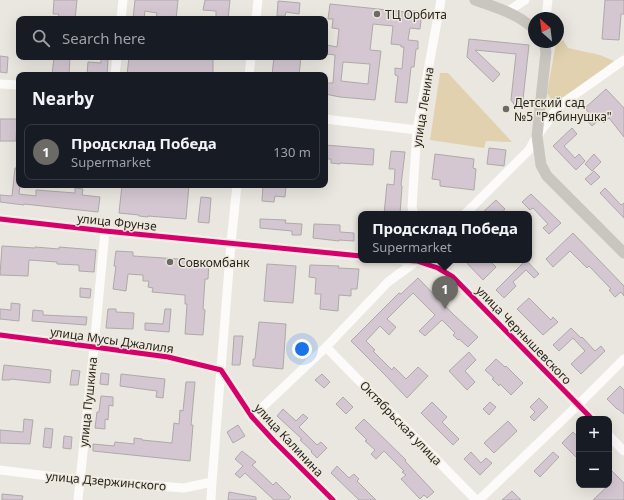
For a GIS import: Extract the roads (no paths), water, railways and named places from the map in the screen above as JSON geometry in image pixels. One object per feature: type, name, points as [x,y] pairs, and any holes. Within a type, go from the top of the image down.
[{"type":"main road","points":[[475,0],[507,12],[528,25]]},
{"type":"main road","points":[[545,48],[537,136],[541,165],[547,176],[624,254]]},
{"type":"street","points":[[121,16],[123,0]]},
{"type":"street","points":[[256,16],[258,0]]},
{"type":"street","name":"улица Ленина","points":[[413,211],[412,207],[417,130],[441,0]]},
{"type":"street","points":[[507,12],[526,0]]},
{"type":"street","points":[[547,12],[548,0]]},
{"type":"street","points":[[115,72],[117,60]]},
{"type":"street","points":[[249,72],[251,60]]},
{"type":"street","points":[[468,211],[530,150],[537,136],[560,105],[621,63],[624,72]]},
{"type":"street","points":[[0,84],[16,85]]},
{"type":"street","points":[[328,120],[417,130]]},
{"type":"street","points":[[211,500],[237,188]]},
{"type":"street","name":"улица Фрунзе","points":[[0,219],[105,231],[358,256]]},
{"type":"street","name":"улица Пушкина","points":[[78,500],[105,231]]},
{"type":"street","points":[[252,417],[326,346],[388,282],[415,263]]},
{"type":"street","name":"улица Чернышевского","points":[[436,264],[453,277],[589,416]]},
{"type":"street","name":"улица Мусы Джалиля","points":[[0,335],[168,357],[221,370]]},
{"type":"street","name":"Октябрьская улица","points":[[326,346],[476,500]]},
{"type":"street","points":[[479,500],[624,360]]},
{"type":"street","name":"улица Калинина","points":[[221,370],[252,417],[333,500]]},
{"type":"street","points":[[612,439],[624,451]]},
{"type":"street","name":"улица Дзержинского","points":[[0,470],[80,480],[184,488],[212,482]]},
{"type":"place","name":"ТЦ Орбита","points":[[377,14]]},
{"type":"place","name":"Детский сад №5 \"Рябинушка\"","points":[[506,109]]},
{"type":"place","name":"Совкомбанк","points":[[170,262]]},
{"type":"place","name":"Продсклад Победа","points":[[445,309]]}]
